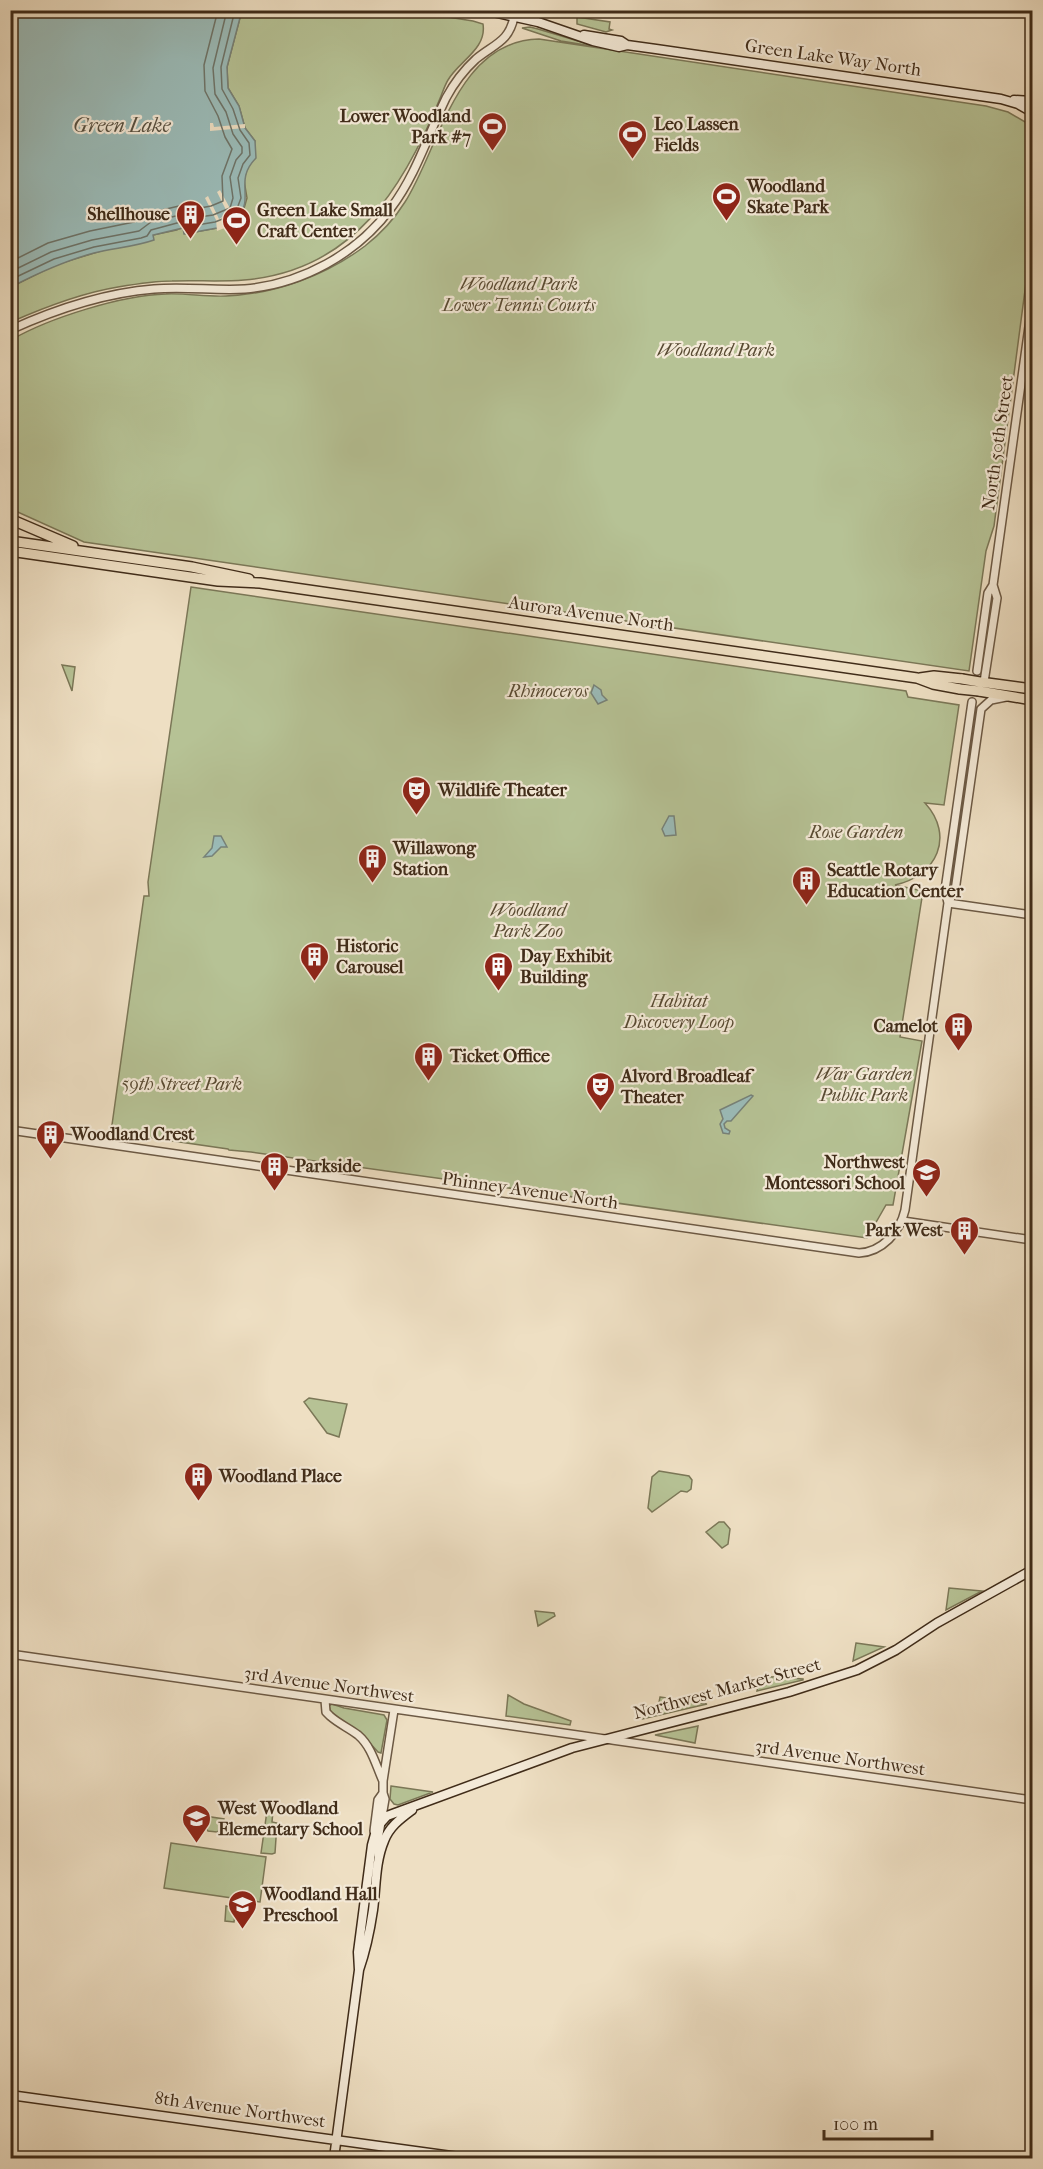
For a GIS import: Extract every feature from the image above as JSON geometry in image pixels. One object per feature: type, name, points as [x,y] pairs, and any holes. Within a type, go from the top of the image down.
[{"type":"highway","points":[[10,519],[90,552]]},
{"type":"highway","name":"Aurora Avenue North","points":[[10,541],[222,572],[260,583]]},
{"type":"highway","name":"Aurora Avenue North","points":[[10,551],[218,581],[260,583],[917,678],[933,684],[1032,689]]},
{"type":"highway","name":"Aurora Avenue North","points":[[981,685],[1008,696],[1032,700]]},
{"type":"main road","name":"Green Lake Way North","points":[[484,10],[615,46],[627,45],[1008,100],[1032,112]]},
{"type":"main road","points":[[1008,100],[1032,101]]},
{"type":"main road","name":"Northwest Market Street","points":[[359,1970],[358,1952],[372,1845],[377,1827],[387,1816],[414,1808],[572,1748],[789,1692],[856,1670],[896,1650],[937,1623],[1032,1570]]},
{"type":"main road","name":"Northwest Market Street","points":[[334,2158],[359,1970],[371,1921],[383,1842],[400,1819],[414,1808]]},
{"type":"main road","name":"8th Avenue Northwest","points":[[10,2095],[466,2158]]},
{"type":"street","points":[[10,330],[62,309],[121,294],[171,288],[244,289],[276,283],[306,274],[340,256],[370,232],[390,209],[420,159],[455,83],[476,59],[507,36],[514,17]]},
{"type":"street","name":"North 50th Street","points":[[981,685],[997,598],[993,585],[1032,305]]},
{"type":"street","name":"North 50th Street","points":[[977,671],[988,592],[993,585]]},
{"type":"street","points":[[948,903],[956,891],[981,709],[991,700],[1008,696]]},
{"type":"street","points":[[972,702],[945,890],[948,903],[903,1221],[1032,1240]]},
{"type":"street","points":[[948,903],[1032,915]]},
{"type":"street","name":"Phinney Avenue North","points":[[10,1130],[859,1253],[877,1248],[888,1240],[903,1221]]},
{"type":"street","name":"3rd Avenue Northwest","points":[[10,1654],[1032,1800]]},
{"type":"street","points":[[325,1700],[326,1712],[359,1736],[365,1744],[374,1758],[383,1781]]},
{"type":"street","points":[[379,1864],[377,1846],[385,1799],[383,1781],[394,1710]]},
{"type":"street","points":[[563,1732],[572,1748]]},
{"type":"street","points":[[631,1732],[632,1737],[644,1744]]},
{"type":"street","points":[[372,1845],[378,1800],[383,1793]]},
{"type":"green space","points":[[240,11],[410,11],[483,24],[483,33],[477,48],[448,80],[410,162],[391,192],[370,219],[344,242],[316,260],[282,273],[244,280],[158,282],[104,290],[63,301],[11,322],[11,287],[55,265],[177,229],[183,228],[185,234],[217,228],[243,212],[247,198],[244,180],[255,141],[245,128],[239,106],[228,88],[227,67]]},
{"type":"green space","points":[[577,17],[610,22],[609,29],[612,30],[606,32],[577,24]]},
{"type":"green space","points":[[530,27],[598,47],[561,41],[522,28]]},
{"type":"green space","name":"Woodland Park","points":[[539,39],[986,106],[1008,112],[1032,126],[1032,237],[994,526],[986,551],[969,671],[84,542],[11,509],[11,340],[86,309],[148,295],[226,296],[263,292],[299,282],[350,257],[386,226],[405,202],[454,101],[469,77],[488,58],[511,44]]},
{"type":"green space","name":"Woodland Park Zoo","points":[[191,587],[906,691],[908,697],[959,705],[944,805],[925,803],[939,828],[940,841],[937,853],[922,873],[895,885],[923,891],[900,1037],[922,1041],[893,1205],[886,1205],[867,1238],[111,1132],[144,896],[149,896],[148,882]]},
{"type":"green space","points":[[62,665],[75,667],[72,691]]},
{"type":"green space","points":[[309,1398],[347,1404],[339,1437],[327,1433],[304,1402]]},
{"type":"green space","points":[[659,1471],[689,1476],[692,1480],[691,1489],[687,1492],[681,1491],[652,1512],[648,1508],[652,1477]]},
{"type":"green space","points":[[719,1522],[724,1522],[730,1529],[728,1544],[722,1548],[706,1532]]},
{"type":"green space","points":[[949,1588],[982,1591],[946,1610]]},
{"type":"green space","points":[[535,1611],[554,1613],[555,1616],[538,1626]]},
{"type":"green space","points":[[856,1643],[884,1647],[853,1661]]},
{"type":"green space","points":[[760,1676],[803,1679],[803,1680],[757,1691]]},
{"type":"green space","points":[[508,1695],[524,1704],[571,1721],[570,1725],[506,1716]]},
{"type":"green space","points":[[660,1697],[707,1704],[642,1719],[644,1706],[658,1708]]},
{"type":"green space","points":[[332,1704],[384,1715],[387,1720],[381,1753],[360,1732],[332,1716],[329,1706]]},
{"type":"green space","points":[[698,1726],[695,1743],[655,1735]]},
{"type":"green space","points":[[391,1786],[433,1792],[398,1805],[390,1799]]},
{"type":"green space","points":[[267,1811],[273,1811],[272,1822],[277,1823],[275,1853],[272,1854],[261,1853]]},
{"type":"green space","points":[[205,1816],[224,1819],[223,1827],[217,1832],[208,1831],[204,1824]]},
{"type":"green space","points":[[171,1843],[266,1857],[260,1902],[164,1888]]},
{"type":"green space","points":[[226,1906],[236,1908],[234,1922],[225,1921]]},
{"type":"water","name":"Green Lake","points":[[11,11],[240,11],[227,67],[228,88],[239,106],[245,128],[255,141],[256,158],[246,174],[245,202],[239,219],[217,228],[184,234],[183,228],[153,235],[154,240],[83,256],[11,287]]},
{"type":"water","points":[[594,685],[601,690],[607,700],[598,704],[591,693]]},
{"type":"water","points":[[669,816],[674,816],[676,835],[665,836],[662,829]]},
{"type":"water","points":[[214,836],[221,836],[227,847],[221,847],[212,856],[204,857],[212,848]]},
{"type":"water","points":[[753,1096],[731,1121],[724,1124],[725,1128],[730,1131],[729,1134],[723,1133],[720,1124],[723,1119],[720,1110]]},
{"type":"pier","points":[[210,123],[213,123],[214,127],[245,124],[245,128],[210,131]]},
{"type":"pier","points":[[220,190],[232,212],[239,219],[232,225],[217,231],[216,220],[205,198],[208,196],[219,219],[228,214],[217,192]]},
{"type":"place","name":"Lower Woodland Park #7","points":[[492,152]]},
{"type":"place","name":"Leo Lassen Fields","points":[[633,160]]},
{"type":"place","name":"Woodland Skate Park","points":[[726,222]]},
{"type":"place","name":"Shellhouse","points":[[191,240]]},
{"type":"place","name":"Green Lake Small Craft Center","points":[[236,246]]},
{"type":"place","name":"Wildlife Theater","points":[[417,816]]},
{"type":"place","name":"Willawong Station","points":[[372,884]]},
{"type":"place","name":"Seattle Rotary Education Center","points":[[806,906]]},
{"type":"place","name":"Historic Carousel","points":[[315,982]]},
{"type":"place","name":"Day Exhibit Building","points":[[499,992]]},
{"type":"place","name":"Camelot","points":[[959,1052]]},
{"type":"place","name":"Ticket Office","points":[[429,1082]]},
{"type":"place","name":"Alvord Broadleaf Theater","points":[[600,1112]]},
{"type":"place","name":"Woodland Crest","points":[[50,1160]]},
{"type":"place","name":"Parkside","points":[[274,1192]]},
{"type":"place","name":"Northwest Montessori School","points":[[926,1198]]},
{"type":"place","name":"Park West","points":[[964,1256]]},
{"type":"place","name":"Woodland Place","points":[[198,1502]]},
{"type":"place","name":"West Woodland Elementary School","points":[[197,1844]]},
{"type":"place","name":"Woodland Hall Preschool","points":[[242,1930]]},
{"type":"park label","name":"Woodland Park Lower Tennis Courts","points":[[519,294]]},
{"type":"park label","name":"Rhinoceros","points":[[548,691]]},
{"type":"park label","name":"Rose Garden","points":[[856,832]]},
{"type":"park label","name":"Habitat Discovery Loop","points":[[679,1011]]},
{"type":"park label","name":"59th Street Park","points":[[182,1084]]},
{"type":"park label","name":"War Garden Public Park","points":[[864,1084]]}]
